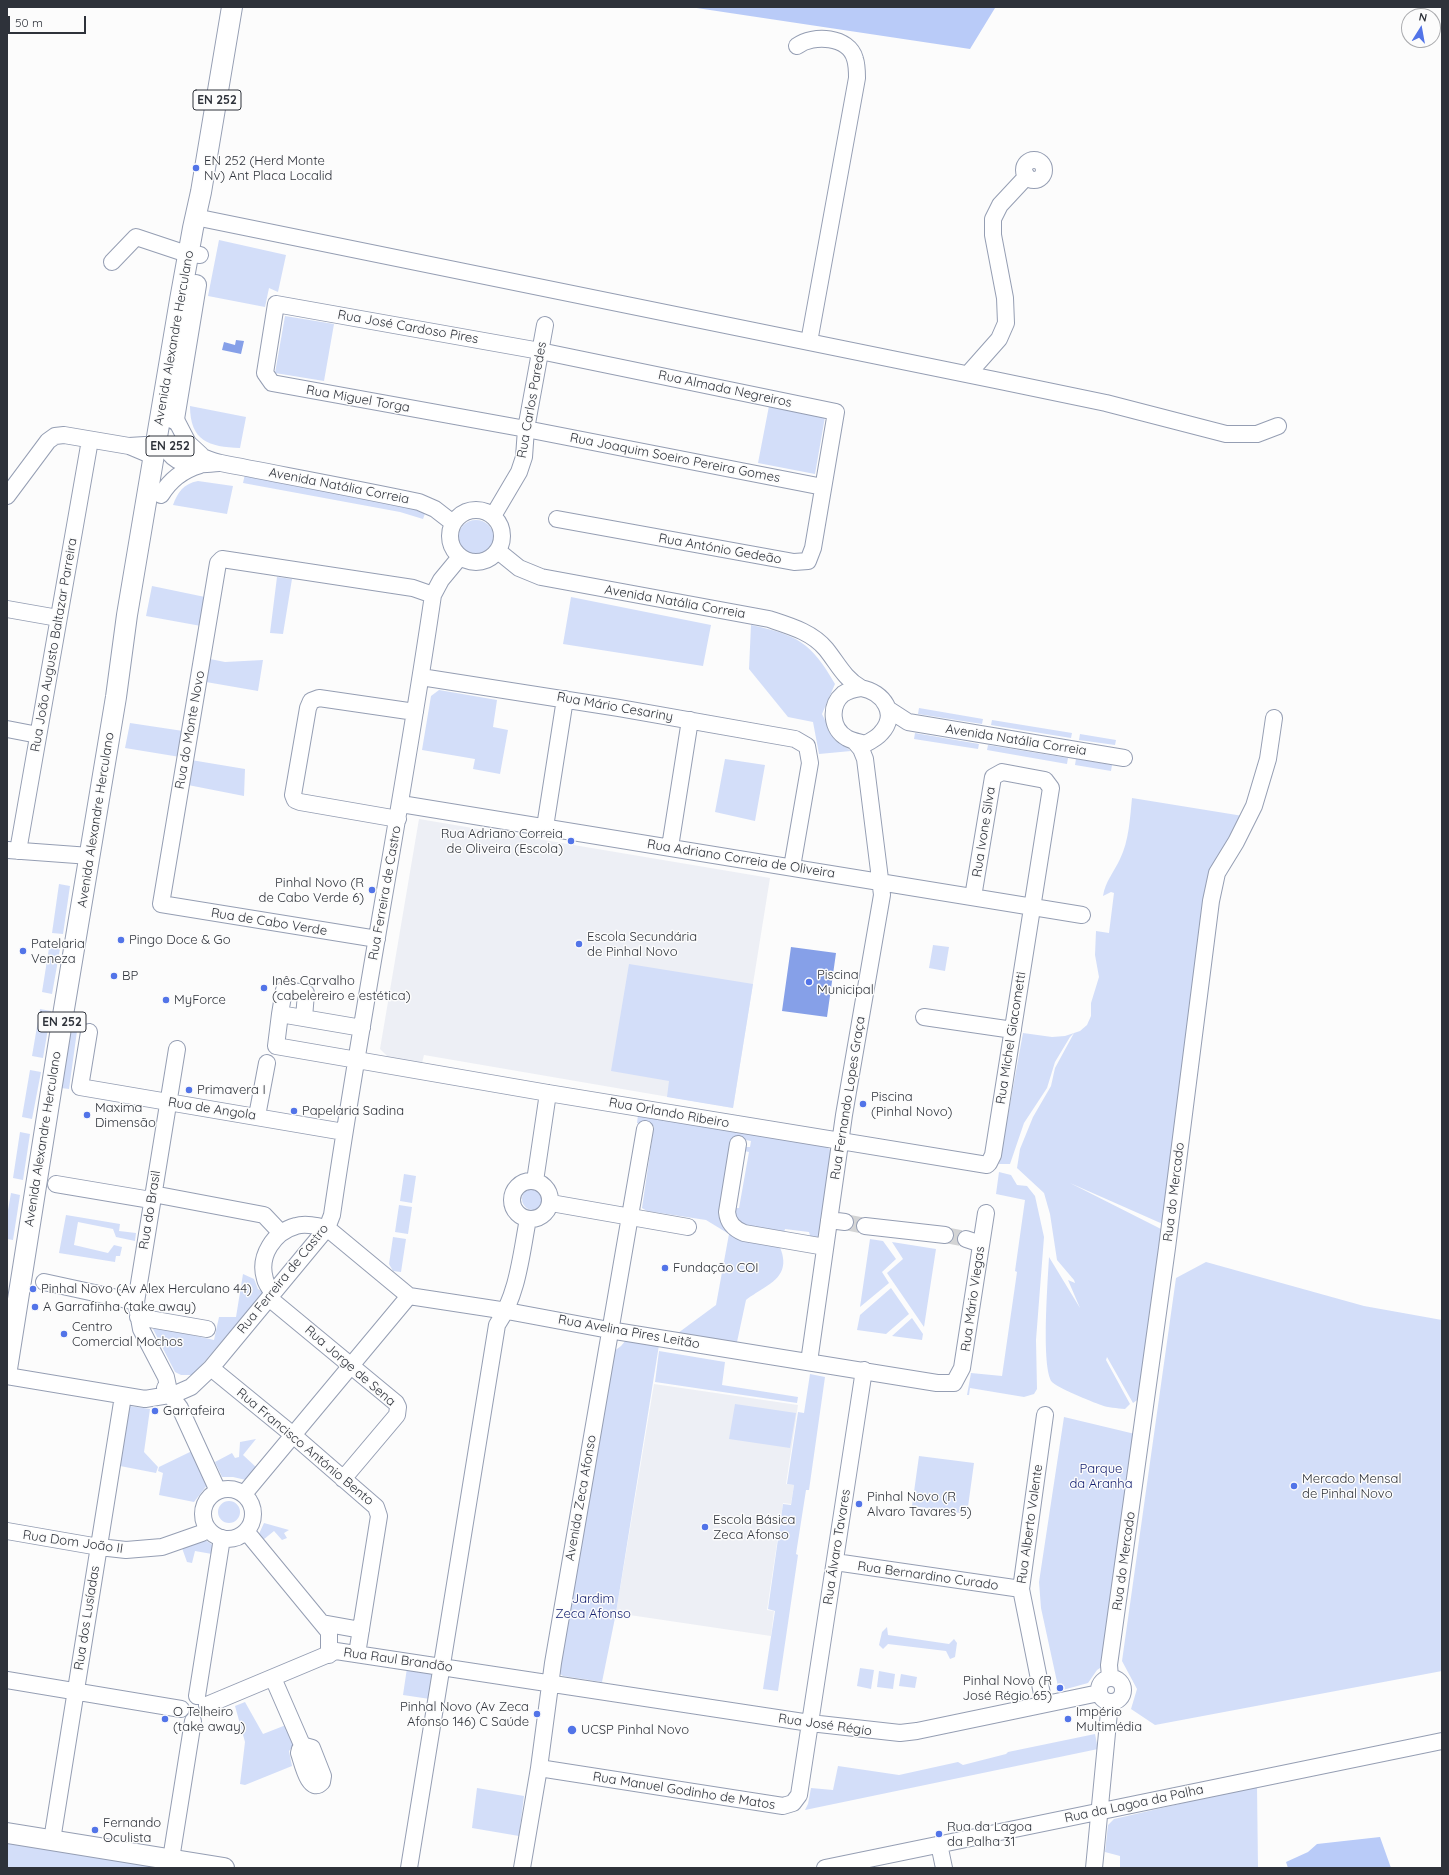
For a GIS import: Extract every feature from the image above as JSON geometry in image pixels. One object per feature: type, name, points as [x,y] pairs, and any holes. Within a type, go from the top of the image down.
[{"type":"main road","name":"Avenida Alexandre Herculano","points":[[116,697],[136,624],[162,495],[162,452],[175,418],[201,192],[232,7]]},
{"type":"main road","name":"Avenida Alexandre Herculano","points":[[7,1369],[116,697],[125,627],[162,452],[194,254]]},
{"type":"main road","points":[[7,1833],[224,1868]]},
{"type":"street","points":[[797,46],[803,41],[817,38],[833,40],[845,45],[855,58],[857,78],[809,342]]},
{"type":"street","points":[[968,374],[999,339],[1006,323],[1005,298],[993,234],[993,219],[1000,205],[1027,176]]},
{"type":"street","points":[[198,218],[968,374],[1106,403],[1226,434],[1257,434],[1278,426]]},
{"type":"street","points":[[112,262],[136,237],[194,254]]},
{"type":"street","name":"Rua José Cardoso Pires","points":[[276,304],[540,351]]},
{"type":"street","name":"Rua Miguel Torga","points":[[276,304],[265,373],[272,384],[526,429]]},
{"type":"street","name":"Rua Carlos Paredes","points":[[493,516],[519,472],[524,457],[526,429],[546,325]]},
{"type":"street","name":"Rua Almada Negreiros","points":[[540,351],[836,412],[823,487]]},
{"type":"street","name":"Avenida Natália Correia","points":[[175,418],[188,443],[209,462]]},
{"type":"street","name":"Rua Joaquim Soeiro Pereira Gomes","points":[[526,429],[823,487]]},
{"type":"street","name":"Avenida Natália Correia","points":[[7,496],[48,441],[55,436],[64,435],[129,446],[145,453],[182,451],[209,462],[419,502],[435,509],[453,523]]},
{"type":"street","name":"Rua João Augusto Baltazar Parreira","points":[[12,851],[38,735],[90,440]]},
{"type":"street","points":[[162,495],[170,483],[180,474],[209,462]]},
{"type":"street","name":"Rua António Gedeão","points":[[557,519],[794,562],[808,561],[813,548],[823,487]]},
{"type":"street","points":[[471,510],[486,512],[493,516],[498,522],[503,536],[498,551],[485,561],[476,563],[460,558],[451,545],[450,530],[453,523],[464,513],[471,510]]},
{"type":"street","name":"Avenida Natália Correia","points":[[498,551],[519,568],[541,577],[769,619],[802,630],[825,648],[841,671],[850,681],[861,688]]},
{"type":"street","name":"Rua Ferreira de Castro","points":[[7,1376],[145,1399],[170,1396],[194,1384],[211,1368],[327,1228],[332,1215],[344,1132],[399,812],[433,595],[448,571],[460,558]]},
{"type":"street","name":"Rua do Monte Novo","points":[[161,904],[218,563],[222,559],[413,588],[433,595]]},
{"type":"street","points":[[7,609],[58,618]]},
{"type":"street","name":"Avenida Natália Correia","points":[[841,671],[844,685],[842,695]]},
{"type":"street","name":"Rua Mário Cesariny","points":[[421,677],[565,699],[794,739],[807,746],[810,762],[792,867]]},
{"type":"street","points":[[865,759],[888,719],[888,709],[878,694],[861,688],[850,690],[842,695],[837,702],[834,718],[839,732],[846,738],[865,744],[878,736]]},
{"type":"street","name":"Rua Adriano Correia de Oliveira","points":[[415,712],[319,698],[311,701],[308,708],[293,795],[295,800],[300,802],[545,827],[1082,915]]},
{"type":"street","points":[[545,827],[565,699]]},
{"type":"street","name":"Avenida Natália Correia","points":[[888,709],[908,722]]},
{"type":"street","name":"Rua do Mercado","points":[[1110,1677],[1109,1665],[1167,1248],[1211,901],[1217,873],[1236,842],[1254,806],[1268,759],[1274,718]]},
{"type":"street","points":[[670,847],[690,720]]},
{"type":"street","name":"Avenida Natália Correia","points":[[878,736],[894,725],[908,722],[1124,758]]},
{"type":"street","points":[[7,730],[38,735]]},
{"type":"street","name":"Rua Fernando Lopes Graça","points":[[809,1362],[840,1141],[882,895],[882,882],[865,759],[861,749],[855,742]]},
{"type":"street","name":"Rua Ivone Silva","points":[[973,897],[992,780],[995,774],[1002,772],[1024,775],[1045,780],[1051,788],[1032,906]]},
{"type":"street","points":[[12,851],[90,856]]},
{"type":"street","name":"Rua de Cabo Verde","points":[[161,904],[377,939]]},
{"type":"street","name":"Rua Michel Giacometti","points":[[983,1165],[990,1163],[993,1155],[1032,906]]},
{"type":"street","points":[[304,1018],[306,993],[284,990],[280,1014],[362,1028]]},
{"type":"street","name":"Rua Orlando Ribeiro","points":[[280,1014],[276,1046],[548,1093],[983,1165]]},
{"type":"street","points":[[924,1017],[1013,1030]]},
{"type":"street","name":"Rua de Angola","points":[[89,1032],[80,1087],[344,1132]]},
{"type":"street","name":"Rua do Brasil","points":[[177,1049],[152,1197],[137,1309],[141,1329],[162,1372],[164,1386],[180,1408],[218,1491]]},
{"type":"street","points":[[257,1116],[267,1064]]},
{"type":"street","points":[[535,1181],[548,1093]]},
{"type":"street","name":"Avenida Zeca Afonso","points":[[522,1868],[540,1768],[550,1683],[645,1129]]},
{"type":"street","points":[[738,1144],[727,1212],[727,1218],[733,1227],[744,1233],[825,1247]]},
{"type":"street","points":[[535,1181],[544,1185],[548,1190],[551,1204],[547,1212],[542,1217],[528,1219],[520,1215],[515,1210],[512,1197],[516,1188],[522,1183],[535,1181]]},
{"type":"street","points":[[56,1184],[152,1197],[264,1215],[281,1233]]},
{"type":"street","points":[[551,1204],[688,1227]]},
{"type":"street","name":"Rua Mário Viegas","points":[[954,1383],[962,1368],[973,1241],[986,1213]]},
{"type":"street","points":[[408,1868],[443,1666],[497,1325],[507,1310],[513,1295],[528,1219]]},
{"type":"street","points":[[829,1220],[845,1222]]},
{"type":"street","points":[[244,1494],[409,1296],[327,1228],[297,1225],[281,1233],[272,1241],[267,1250],[264,1265],[265,1280],[271,1295]]},
{"type":"street","points":[[865,1226],[946,1235]]},
{"type":"street","points":[[44,1282],[207,1329]]},
{"type":"street","name":"Rua Jorge de Sena","points":[[271,1295],[351,1366],[396,1403],[398,1410],[396,1415],[343,1479]]},
{"type":"street","name":"Rua Avelina Pires Leitão","points":[[409,1296],[507,1310],[610,1330],[937,1383],[954,1383]]},
{"type":"street","name":"Rua Francisco António Bento","points":[[211,1368],[373,1503],[379,1516],[357,1654]]},
{"type":"street","name":"Rua Álvaro Tavares","points":[[810,1723],[864,1370]]},
{"type":"street","points":[[145,1399],[156,1385],[162,1372],[178,1384],[194,1384]]},
{"type":"street","name":"Rua dos Lusíadas","points":[[52,1840],[123,1396]]},
{"type":"street","name":"Rua Alberto Valente","points":[[1044,1704],[1020,1589],[1045,1415]]},
{"type":"street","points":[[232,1489],[244,1494],[249,1500],[253,1514],[252,1522],[244,1534],[230,1539],[222,1538],[211,1533],[207,1528],[203,1514],[204,1507],[212,1495],[218,1491],[232,1489]]},
{"type":"street","name":"Rua Dom João II","points":[[7,1531],[99,1548],[126,1550],[154,1548],[177,1542],[202,1533],[207,1528]]},
{"type":"street","points":[[244,1534],[250,1536],[329,1632],[329,1655]]},
{"type":"street","points":[[202,1700],[188,1697],[182,1704],[181,1709],[185,1717],[193,1721],[201,1720],[204,1717],[202,1700],[222,1538]]},
{"type":"street","name":"Rua Bernardino Curado","points":[[835,1562],[1020,1589]]},
{"type":"street","points":[[322,1623],[361,1630]]},
{"type":"street","name":"Rua Raul Brandão","points":[[202,1700],[273,1678],[336,1651],[550,1683]]},
{"type":"street","points":[[1094,1868],[1099,1811],[1104,1697],[1100,1684],[1102,1681],[1110,1677],[1118,1680],[1123,1690],[1123,1694],[1118,1700],[1104,1697]]},
{"type":"street","points":[[273,1678],[303,1747]]},
{"type":"street","points":[[7,1680],[181,1709]]},
{"type":"street","name":"Rua José Régio","points":[[550,1683],[810,1723],[900,1733],[917,1731],[1044,1704],[1104,1697]]},
{"type":"street","points":[[171,1859],[193,1721]]},
{"type":"street","name":"Rua Manuel Godinho de Matos","points":[[540,1768],[783,1806],[793,1803],[799,1795],[810,1723]]},
{"type":"street","name":"Rua da Lagoa da Palha","points":[[825,1868],[1442,1741]]},
{"type":"street","points":[[939,1844],[944,1868]]},
{"type":"shaded area","points":[[690,7],[994,7],[995,8],[970,49]]},
{"type":"shaded area","points":[[236,340],[244,341],[241,354],[222,350],[224,342],[235,345]]},
{"type":"shaded area","name":"Escola Secundária de Pinhal Novo","points":[[419,819],[770,878],[733,1108],[424,1055],[422,1063],[388,1057],[380,1049]]},
{"type":"shaded area","name":"Piscina Municipal","points":[[791,947],[836,953],[827,1017],[782,1011]]},
{"type":"shaded area","name":"Escola Básica Zeca Afonso","points":[[654,1384],[798,1405],[786,1484],[794,1485],[791,1504],[783,1503],[767,1610],[774,1611],[771,1636],[616,1613]]},
{"type":"shaded area","points":[[1380,1837],[1391,1868],[1288,1868],[1286,1862],[1308,1852],[1317,1844]]},
{"type":"green space","points":[[219,240],[286,255],[278,292],[269,288],[265,307],[208,296]]},
{"type":"green space","points":[[285,316],[334,324],[324,381],[275,373]]},
{"type":"green space","points":[[190,406],[246,417],[240,448],[219,446],[203,440],[193,427]]},
{"type":"green space","points":[[769,406],[825,417],[815,474],[758,463]]},
{"type":"green space","points":[[245,474],[426,511],[423,519],[400,512],[243,483]]},
{"type":"green space","points":[[198,481],[233,486],[227,514],[173,505],[177,496],[185,486]]},
{"type":"green space","points":[[480,520],[489,525],[493,531],[493,545],[489,551],[480,556],[472,556],[463,551],[459,545],[458,534],[463,525],[469,521]]},
{"type":"green space","points":[[277,577],[292,579],[283,634],[270,633]]},
{"type":"green space","points":[[152,586],[205,597],[201,626],[146,616]]},
{"type":"green space","points":[[571,597],[711,625],[703,666],[563,644]]},
{"type":"green space","points":[[751,625],[791,637],[801,642],[818,658],[835,684],[822,714],[835,740],[851,751],[819,754],[813,722],[788,717],[749,669]]},
{"type":"green space","points":[[210,659],[225,662],[263,660],[258,691],[206,682]]},
{"type":"green space","points":[[439,690],[497,700],[493,727],[508,730],[500,774],[473,769],[475,759],[422,750],[431,696]]},
{"type":"green space","points":[[919,708],[983,719],[982,724],[918,714]]},
{"type":"green space","points":[[992,720],[1072,733],[1071,738],[991,725]]},
{"type":"green space","points":[[130,723],[183,731],[180,757],[125,748]]},
{"type":"green space","points":[[915,733],[979,744],[978,749],[914,739]]},
{"type":"green space","points":[[1080,734],[1116,740],[1115,745],[1079,740]]},
{"type":"green space","points":[[988,745],[1068,758],[1067,764],[987,750]]},
{"type":"green space","points":[[725,759],[765,765],[755,821],[715,812]]},
{"type":"green space","points":[[1076,759],[1112,765],[1111,771],[1075,765]]},
{"type":"green space","points":[[191,760],[245,769],[244,796],[188,785]]},
{"type":"green space","points":[[1132,798],[1243,816],[1227,852],[1165,1225],[1070,1183],[1163,1230],[1140,1398],[1133,1403],[1107,1357],[1106,1360],[1130,1404],[1125,1409],[1107,1407],[1096,1403],[1067,1391],[1052,1382],[1049,1373],[1046,1342],[1049,1257],[1080,1308],[1068,1280],[1075,1283],[1074,1280],[1057,1260],[1050,1214],[1044,1193],[1017,1168],[1020,1149],[1033,1117],[1051,1086],[1055,1068],[1074,1033],[1080,1031],[1087,1025],[1091,1016],[1091,1003],[1099,977],[1095,955],[1096,931],[1109,933],[1114,893],[1111,892],[1103,896],[1110,877],[1123,852],[1129,829]]},
{"type":"green space","points":[[59,884],[70,886],[63,934],[52,933]]},
{"type":"green space","points":[[933,945],[949,947],[945,971],[929,968]]},
{"type":"green space","points":[[49,948],[60,949],[52,994],[42,992]]},
{"type":"green space","points":[[629,964],[753,984],[733,1108],[667,1097],[669,1081],[611,1071]]},
{"type":"green space","points":[[40,1009],[51,1011],[43,1058],[32,1056]]},
{"type":"green space","points":[[73,1031],[77,1031],[69,1089],[61,1088],[70,1035]]},
{"type":"green space","points":[[1023,1033],[1052,1037],[1065,1036],[1074,1033],[1055,1062],[1047,1088],[1024,1123],[1010,1164],[999,1164]]},
{"type":"green space","points":[[30,1070],[41,1072],[32,1119],[22,1117]]},
{"type":"green space","points":[[638,1115],[826,1147],[831,1150],[820,1236],[811,1239],[809,1232],[785,1229],[784,1234],[756,1231],[745,1227],[734,1217],[734,1208],[739,1208],[749,1152],[744,1151],[744,1147],[750,1147],[751,1141],[735,1138],[723,1214],[726,1224],[732,1235],[779,1245],[783,1256],[781,1273],[776,1279],[746,1300],[737,1342],[678,1333],[716,1305],[729,1234],[706,1220],[647,1211],[642,1208],[654,1126],[637,1123]]},
{"type":"green space","points":[[20,1132],[30,1134],[23,1180],[13,1178]]},
{"type":"green space","points":[[999,1172],[1011,1175],[1017,1185],[1027,1186],[1035,1196],[1044,1237],[1036,1340],[1037,1389],[1034,1394],[1024,1397],[970,1388],[969,1395],[967,1395],[971,1373],[1002,1376],[1017,1272],[1015,1271],[1025,1200],[996,1194]]},
{"type":"green space","points":[[404,1174],[416,1176],[412,1203],[400,1201]]},
{"type":"green space","points":[[533,1188],[541,1191],[544,1199],[541,1207],[533,1210],[525,1207],[522,1199],[525,1191]]},
{"type":"green space","points":[[11,1193],[20,1195],[13,1240],[7,1239],[7,1216]]},
{"type":"green space","points":[[399,1205],[412,1207],[408,1234],[395,1232]]},
{"type":"green space","points":[[66,1215],[120,1224],[119,1231],[136,1233],[135,1241],[116,1237],[113,1229],[78,1222],[74,1245],[108,1253],[114,1245],[122,1247],[120,1256],[116,1256],[115,1262],[59,1253]]},
{"type":"green space","points":[[393,1237],[406,1239],[401,1272],[393,1271],[389,1264]]},
{"type":"green space","points":[[870,1239],[883,1241],[896,1259],[882,1272],[889,1283],[860,1307]]},
{"type":"green space","points":[[892,1242],[936,1249],[924,1327],[887,1273],[903,1259]]},
{"type":"green space","name":"Mercado Mensal de Pinhal Novo","points":[[1206,1262],[1364,1306],[1442,1320],[1442,1671],[1155,1725],[1131,1709],[1137,1689],[1122,1661],[1176,1278]]},
{"type":"green space","points":[[243,1274],[254,1279],[258,1289],[264,1292],[193,1375],[181,1375],[175,1372],[153,1329],[156,1327],[214,1340],[219,1317],[236,1317]]},
{"type":"green space","points":[[891,1288],[909,1314],[886,1334],[857,1330],[860,1315]]},
{"type":"green space","points":[[912,1318],[923,1334],[922,1340],[892,1336]]},
{"type":"green space","name":"Jardim Zeca Afonso","points":[[626,1340],[659,1345],[616,1613],[602,1682],[563,1676],[557,1672],[610,1354],[621,1346]]},
{"type":"green space","points":[[659,1351],[725,1362],[722,1385],[798,1397],[797,1403],[655,1382]]},
{"type":"green space","points":[[810,1374],[825,1377],[809,1490],[806,1490],[796,1554],[798,1555],[778,1691],[763,1689],[775,1611],[768,1609],[783,1504],[791,1505],[794,1485],[787,1484],[798,1412],[804,1413]]},
{"type":"green space","points":[[735,1404],[796,1413],[790,1448],[729,1439]]},
{"type":"green space","points":[[130,1406],[150,1409],[144,1452],[158,1467],[156,1473],[120,1466]]},
{"type":"green space","name":"Parque da Aranha","points":[[1064,1417],[1135,1434],[1103,1666],[1097,1670],[1088,1683],[1059,1691],[1041,1608],[1039,1582]]},
{"type":"green space","points":[[256,1439],[243,1455],[257,1468],[246,1480],[233,1477],[222,1477],[215,1462],[232,1453],[235,1458],[239,1457],[240,1442]]},
{"type":"green space","points":[[192,1451],[208,1484],[194,1502],[159,1495],[163,1473],[158,1471],[159,1467]]},
{"type":"green space","points":[[919,1456],[974,1463],[967,1514],[912,1506]]},
{"type":"green space","points":[[225,1501],[233,1501],[240,1508],[240,1516],[233,1523],[225,1523],[218,1516],[218,1508]]},
{"type":"green space","points":[[264,1523],[289,1530],[284,1533],[287,1538],[282,1540],[274,1531],[263,1540],[258,1536]]},
{"type":"green space","points":[[204,1539],[214,1546],[212,1554],[195,1551],[192,1563],[187,1562],[182,1548]]},
{"type":"green space","points":[[887,1627],[888,1635],[949,1644],[954,1639],[957,1643],[955,1657],[950,1659],[946,1651],[888,1644],[883,1649],[879,1645],[882,1632]]},
{"type":"green space","points":[[407,1668],[434,1674],[430,1699],[403,1695]]},
{"type":"green space","points":[[860,1668],[874,1670],[871,1689],[857,1686]]},
{"type":"green space","points":[[879,1671],[895,1674],[893,1689],[877,1687]]},
{"type":"green space","points":[[901,1674],[917,1677],[915,1688],[899,1686]]},
{"type":"green space","points":[[245,1702],[263,1734],[286,1725],[295,1744],[289,1751],[292,1766],[245,1785],[240,1784],[245,1742],[235,1706]]},
{"type":"green space","points":[[1095,1734],[1098,1749],[805,1810],[808,1804],[811,1788],[833,1790],[838,1766],[899,1775],[958,1762],[963,1765],[1006,1754],[1008,1752]]},
{"type":"green space","points":[[1257,1786],[1258,1868],[1120,1868],[1120,1856],[1105,1852],[1108,1825],[1114,1819]]},
{"type":"green space","points":[[477,1788],[524,1796],[519,1836],[472,1828]]},
{"type":"green space","points":[[7,1839],[196,1868],[7,1868]]},
{"type":"tunnel","points":[[845,1222],[865,1226]]},
{"type":"tunnel","points":[[945,1235],[966,1239]]},
{"type":"place","name":"EN 252 (Herd Monte Nv) Ant Placa Localid","points":[[196,168]]},
{"type":"place","name":"Rua Adriano Correia de Oliveira (Escola)","points":[[571,841]]},
{"type":"place","name":"Pinhal Novo (R de Cabo Verde 6)","points":[[372,890]]},
{"type":"place","name":"Pingo Doce & Go","points":[[121,940]]},
{"type":"place","name":"Escola Secundária de Pinhal Novo","points":[[579,944]]},
{"type":"place","name":"Patelaria Veneza","points":[[23,951]]},
{"type":"place","name":"BP","points":[[114,976]]},
{"type":"place","name":"Piscina Municipal","points":[[809,982]]},
{"type":"place","name":"Inês Carvalho (cabelereiro e estética)","points":[[264,988]]},
{"type":"place","name":"MyForce","points":[[166,1000]]},
{"type":"place","name":"Primavera I","points":[[189,1090]]},
{"type":"place","name":"Piscina (Pinhal Novo)","points":[[863,1104]]},
{"type":"place","name":"Papelaria Sadina","points":[[294,1111]]},
{"type":"place","name":"Maxima Dimensão","points":[[87,1115]]},
{"type":"place","name":"Fundação COI","points":[[665,1268]]},
{"type":"place","name":"Pinhal Novo (Av Alex Herculano 44)","points":[[33,1289]]},
{"type":"place","name":"A Garrafinha (take away)","points":[[35,1307]]},
{"type":"place","name":"Centro Comercial Mochos","points":[[64,1334]]},
{"type":"place","name":"Garrafeira","points":[[155,1411]]},
{"type":"place","name":"Mercado Mensal de Pinhal Novo","points":[[1294,1486]]},
{"type":"place","name":"Pinhal Novo (R Alvaro Tavares 5)","points":[[859,1504]]},
{"type":"place","name":"Escola Básica Zeca Afonso","points":[[705,1527]]},
{"type":"place","name":"Pinhal Novo (R José Régio 65)","points":[[1060,1688]]},
{"type":"place","name":"Pinhal Novo (Av Zeca Afonso 146) C Saúde","points":[[537,1714]]},
{"type":"place","name":"O Telheiro (take away)","points":[[165,1719]]},
{"type":"place","name":"Império Multimédia","points":[[1068,1719]]},
{"type":"place","name":"UCSP Pinhal Novo","points":[[572,1730]]},
{"type":"place","name":"Fernando Oculista","points":[[95,1830]]},
{"type":"place","name":"Rua da Lagoa da Palha 31","points":[[939,1834]]}]
